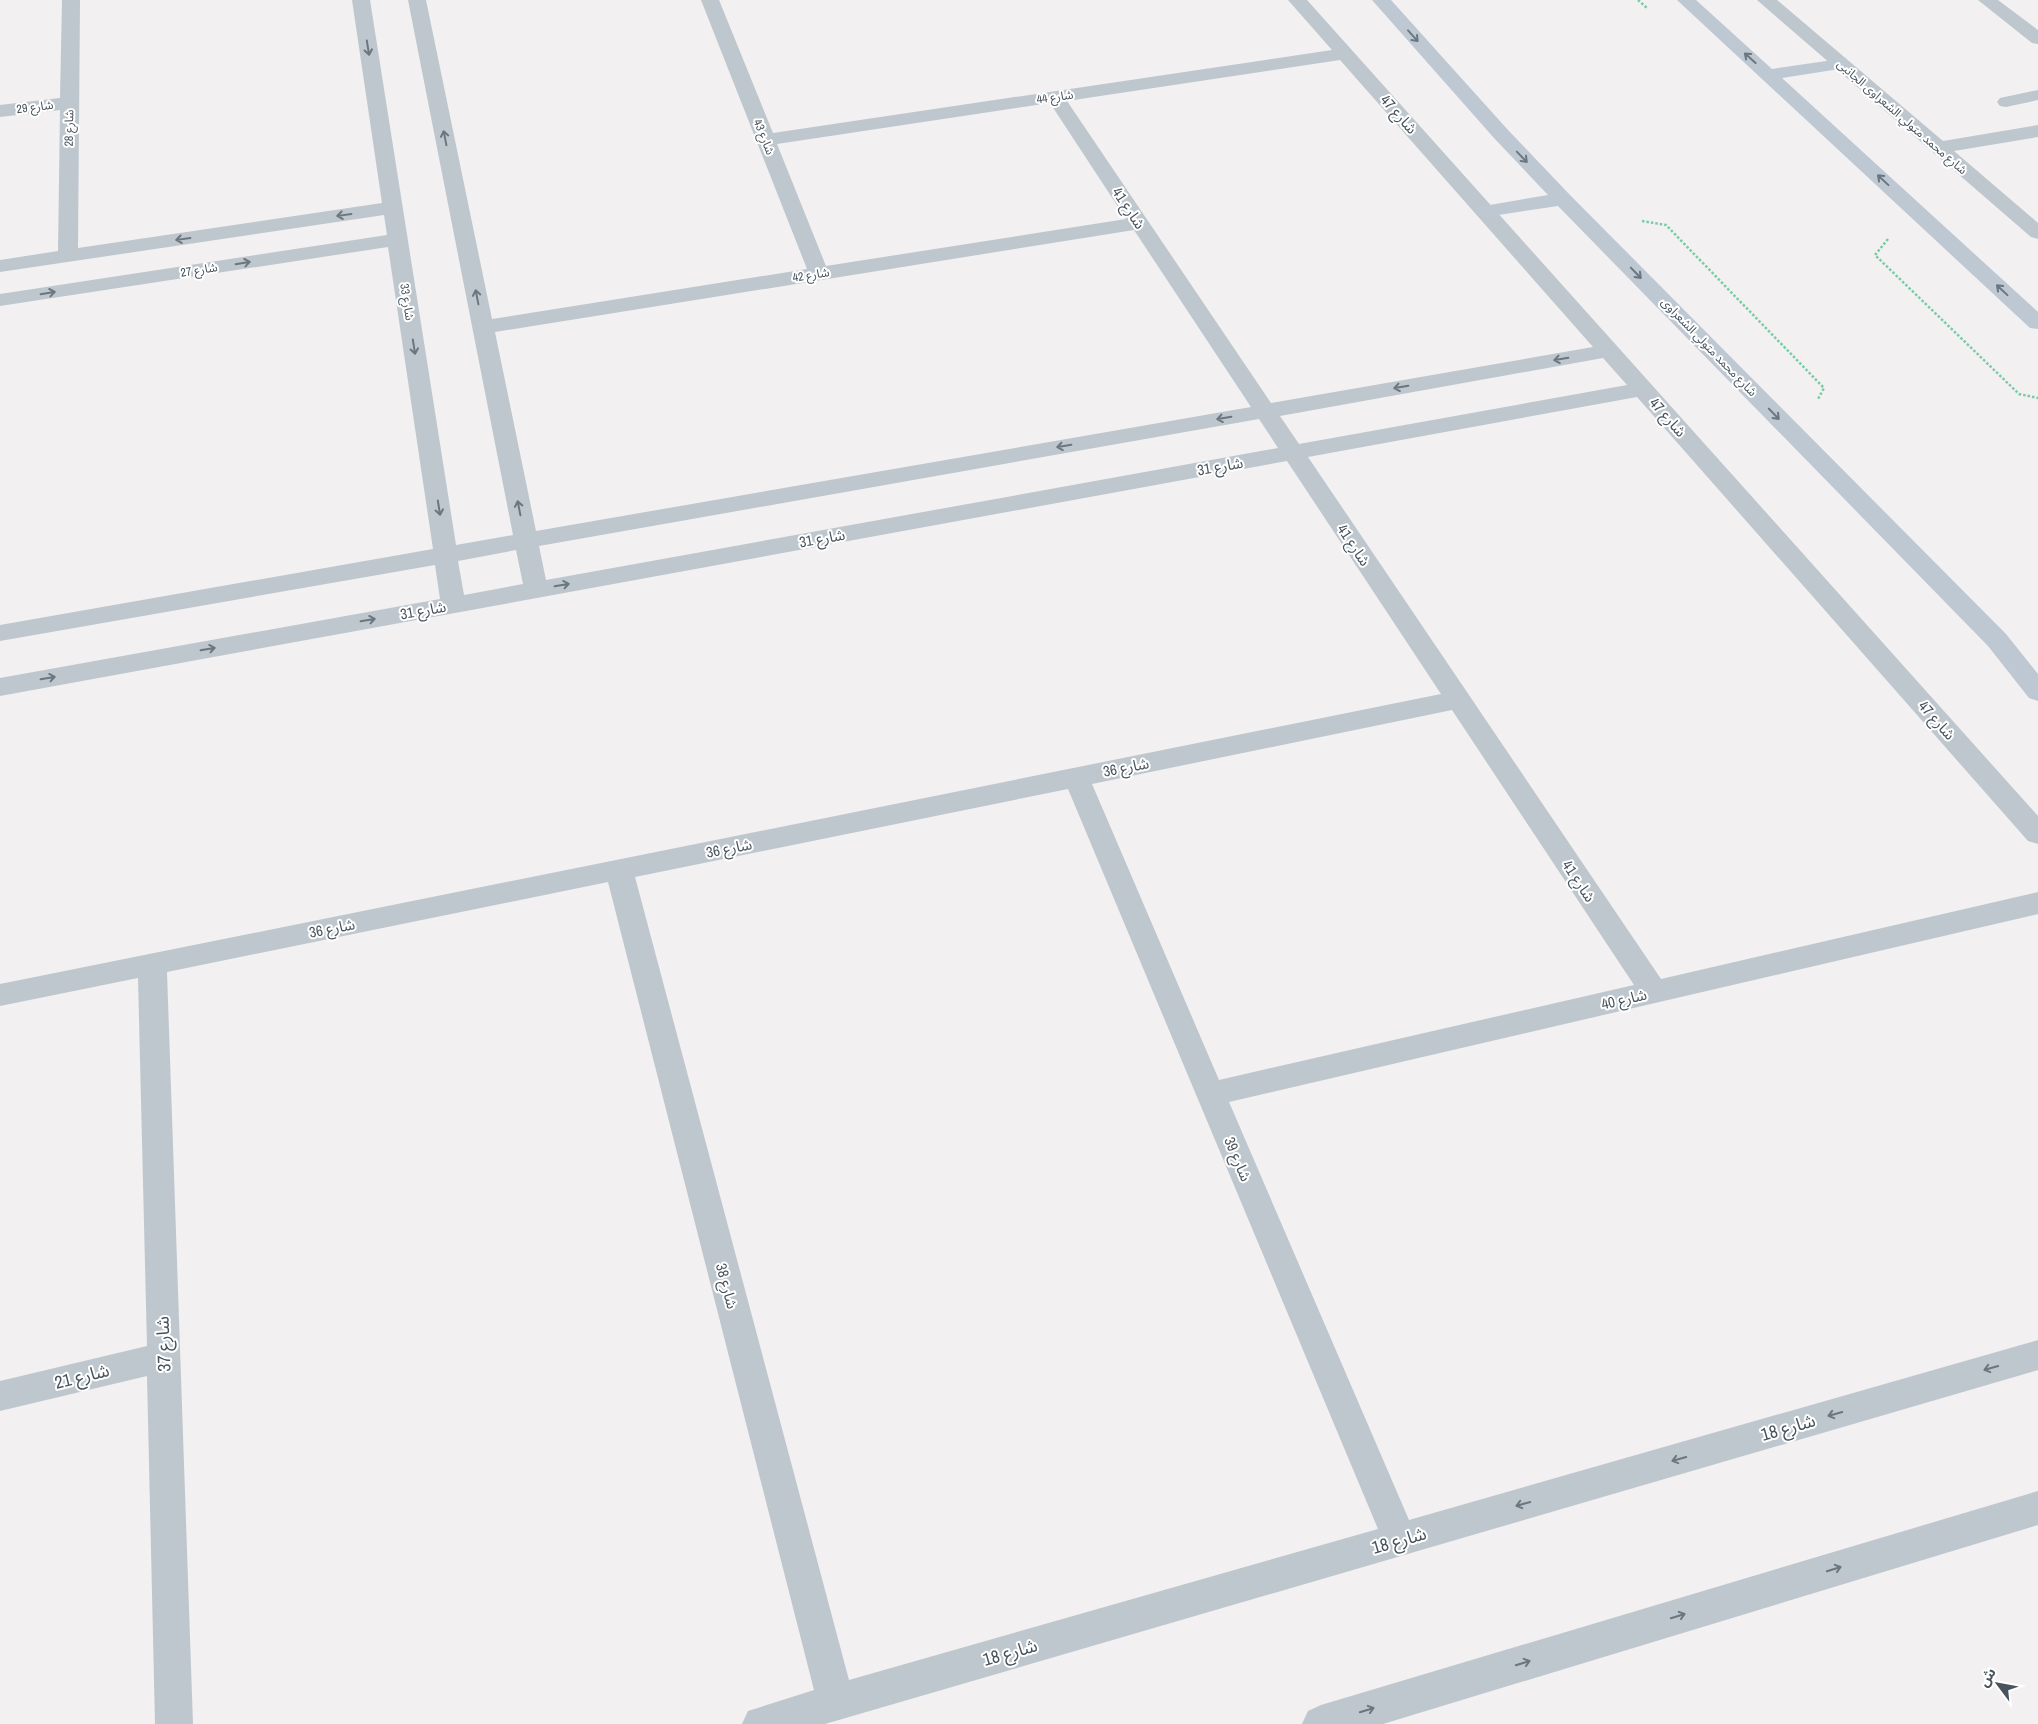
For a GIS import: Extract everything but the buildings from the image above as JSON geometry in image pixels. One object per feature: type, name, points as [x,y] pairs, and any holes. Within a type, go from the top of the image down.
[{"type":"street","name":"شارع 28","points":[[68,256],[71,0]]},
{"type":"street","name":"شارع 33","points":[[361,0],[453,605]]},
{"type":"street","points":[[417,0],[536,590]]},
{"type":"street","name":"شارع 43","points":[[710,0],[819,274]]},
{"type":"street","name":"شارع 47","points":[[1297,0],[2038,834]]},
{"type":"street","name":"شارع محمد متولي الشعراوى","points":[[1381,0],[1501,134],[1563,199],[1997,640],[2038,692]]},
{"type":"street","points":[[1686,0],[2038,323]]},
{"type":"street","name":"شارع محمد متولي الشعراوى الجانبى","points":[[1766,0],[2038,233]]},
{"type":"street","points":[[1987,0],[2038,39]]},
{"type":"street","name":"شارع 44","points":[[766,140],[1345,54]]},
{"type":"street","points":[[1769,75],[1840,64]]},
{"type":"street","name":"شارع 41","points":[[1055,97],[1654,992]]},
{"type":"street","name":"شارع 29","points":[[0,111],[70,103]]},
{"type":"street","points":[[1938,148],[2038,131]]},
{"type":"street","points":[[1485,212],[1563,199]]},
{"type":"street","points":[[0,266],[392,208]]},
{"type":"street","name":"شارع 42","points":[[483,327],[1139,223]]},
{"type":"street","name":"شارع 27","points":[[0,300],[397,240]]},
{"type":"street","points":[[0,633],[1609,351]]},
{"type":"street","name":"شارع 31","points":[[0,687],[1643,389]]},
{"type":"street","name":"شارع 36","points":[[0,995],[1458,700]]},
{"type":"street","name":"شارع 39","points":[[1076,778],[1400,1540]]},
{"type":"street","name":"شارع 38","points":[[619,870],[836,1702]]},
{"type":"street","name":"شارع 40","points":[[1210,1094],[2038,903]]},
{"type":"street","name":"شارع 37","points":[[152,964],[174,1724]]},
{"type":"street","name":"شارع 18","points":[[760,1724],[2038,1355]]},
{"type":"street","name":"شارع 21","points":[[0,1396],[164,1357]]},
{"type":"street","points":[[1320,1724],[2038,1508]]},
{"type":"lane","points":[[2006,102],[2038,96]]},
{"type":"path","points":[[1638,0],[1652,14]]},
{"type":"path","points":[[1891,235],[1875,255],[2019,394],[2038,398]]}]
